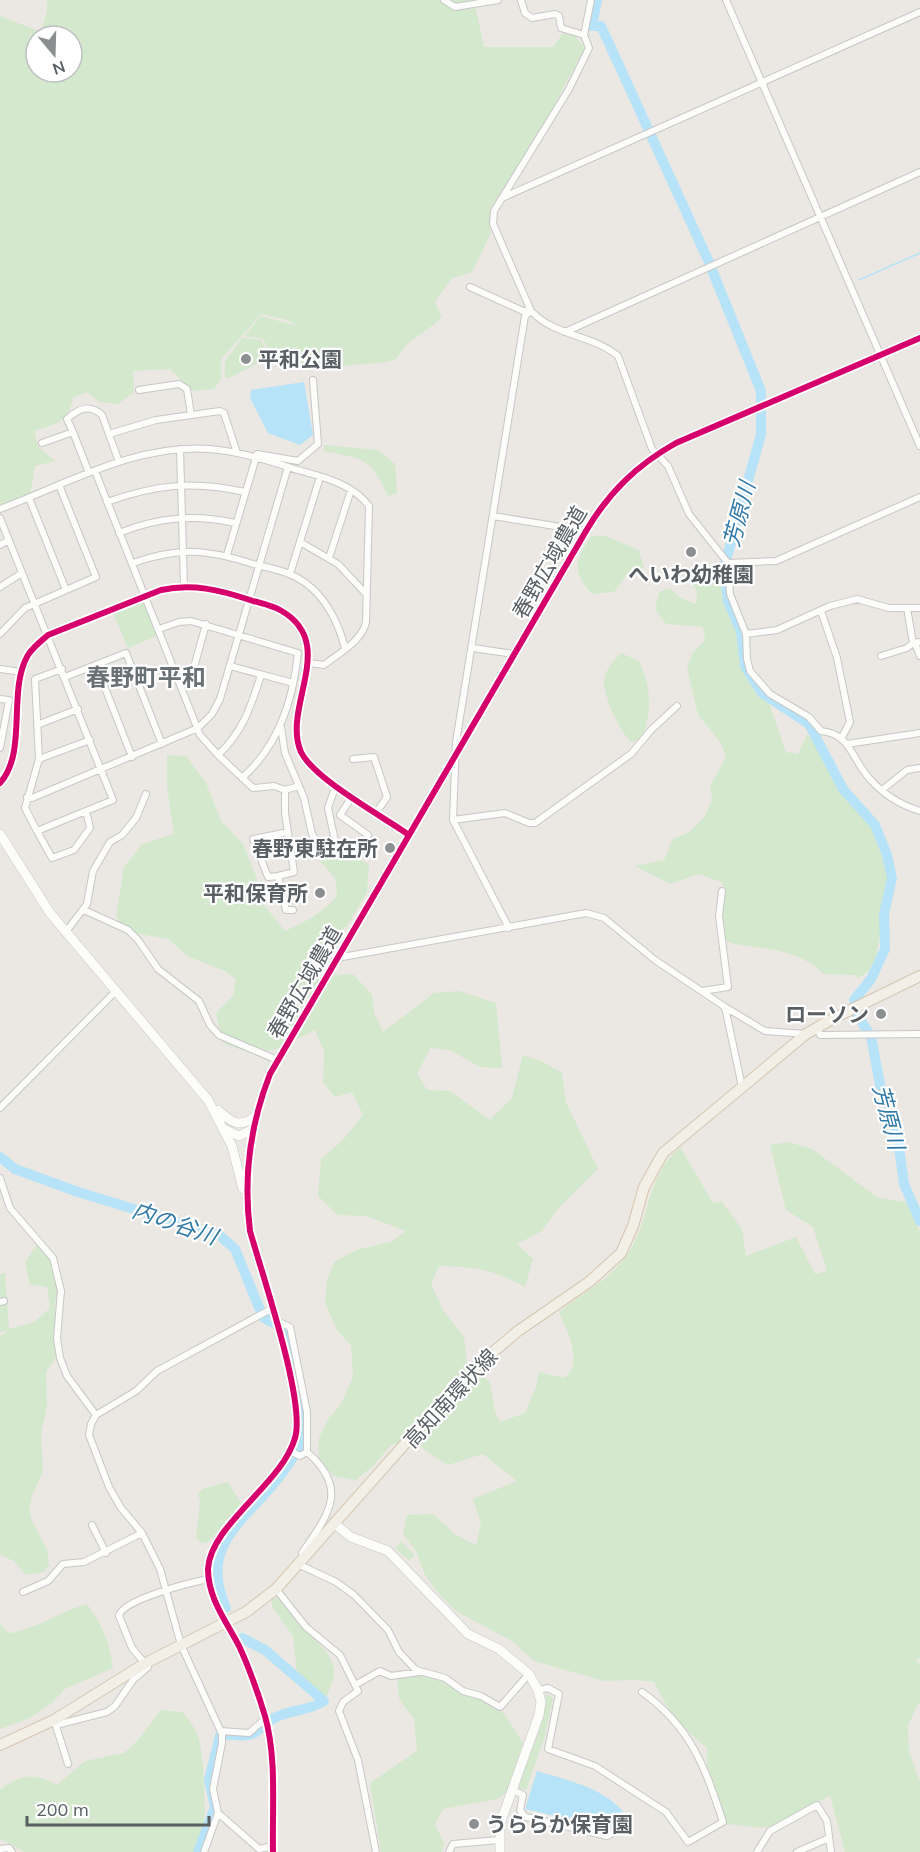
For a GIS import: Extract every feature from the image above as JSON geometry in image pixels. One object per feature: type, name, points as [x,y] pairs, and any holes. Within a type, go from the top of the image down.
[{"type":"main road","name":"高知南環状線","points":[[0,1745],[55,1722],[144,1664],[246,1612],[276,1589],[486,1356],[589,1282],[621,1253],[633,1226],[644,1187],[663,1153],[806,1034],[920,976]]},
{"type":"street","points":[[444,0],[455,7],[498,0]]},
{"type":"street","points":[[520,0],[525,13],[532,18],[555,14],[559,16],[561,28],[584,35]]},
{"type":"street","points":[[591,0],[584,35],[589,48],[588,54],[501,198],[494,211],[493,224],[531,311],[536,317],[564,332],[608,347],[618,356],[651,449],[668,466],[689,513],[725,560],[733,604],[746,634],[747,659],[759,684],[770,694],[809,717],[821,731],[834,732],[842,737],[860,767],[882,790],[905,806],[920,811]]},
{"type":"street","points":[[726,0],[920,446]]},
{"type":"street","points":[[501,198],[920,12]]},
{"type":"street","points":[[564,332],[920,172]]},
{"type":"street","points":[[470,287],[522,311],[531,311]]},
{"type":"street","points":[[509,928],[453,820],[456,742],[525,316],[531,311]]},
{"type":"street","name":"春野広域農道","points":[[273,1849],[271,1759],[266,1718],[247,1665],[225,1622],[209,1579],[208,1566],[213,1549],[294,1453],[298,1421],[297,1405],[274,1320],[268,1311],[250,1231],[247,1205],[247,1176],[255,1117],[277,1060],[586,531],[614,490],[656,454],[920,338]]},
{"type":"street","points":[[227,555],[235,523],[260,452],[298,461],[318,444],[313,380]]},
{"type":"street","points":[[139,390],[179,384],[186,389],[191,415]]},
{"type":"street","points":[[119,462],[102,415],[87,407],[67,418],[107,502],[206,743],[253,788],[274,786],[285,790],[299,786]]},
{"type":"street","points":[[109,434],[156,420],[220,411],[224,413],[237,453]]},
{"type":"street","points":[[42,444],[73,432]]},
{"type":"street","points":[[180,449],[184,586]]},
{"type":"street","points":[[0,509],[119,462],[145,454],[180,449],[208,449],[237,453],[340,483],[369,506],[365,629],[324,665],[309,663]]},
{"type":"street","points":[[27,797],[32,798],[102,770],[198,728],[212,714],[220,699],[288,467]]},
{"type":"street","points":[[290,574],[320,477]]},
{"type":"street","points":[[107,502],[136,492],[181,484],[212,486],[245,492]]},
{"type":"street","points":[[0,634],[19,613],[35,602],[96,578],[59,486]]},
{"type":"street","points":[[329,558],[351,490]]},
{"type":"street","points":[[725,560],[776,561],[920,497]]},
{"type":"street","points":[[29,498],[66,590]]},
{"type":"street","points":[[493,516],[586,531]]},
{"type":"street","points":[[119,533],[148,522],[183,517],[209,518],[235,523]]},
{"type":"street","points":[[0,518],[113,800],[37,831]]},
{"type":"street","points":[[0,545],[9,540]]},
{"type":"street","points":[[300,542],[329,558],[367,595]]},
{"type":"street","points":[[133,563],[154,555],[183,550],[227,555],[290,574],[320,596],[331,611],[345,648]]},
{"type":"street","points":[[0,587],[22,573]]},
{"type":"street","points":[[0,783],[11,764],[22,672],[27,656],[48,635],[161,590],[184,586],[214,589],[280,609],[291,618],[305,639],[309,663],[296,727],[297,740],[308,763],[409,835]]},
{"type":"street","points":[[746,634],[777,630],[821,611],[857,599],[889,608],[920,608]]},
{"type":"street","points":[[908,608],[920,656]]},
{"type":"street","points":[[821,611],[837,658],[850,722],[842,737]]},
{"type":"street","points":[[159,629],[179,622],[206,624],[298,653],[293,683],[281,727],[259,761],[242,778]]},
{"type":"street","points":[[181,686],[191,678],[206,624]]},
{"type":"street","points":[[880,656],[916,643]]},
{"type":"street","points":[[473,648],[514,654]]},
{"type":"street","points":[[65,677],[126,653],[162,744]]},
{"type":"street","points":[[96,665],[132,757]]},
{"type":"street","points":[[230,666],[293,683]]},
{"type":"street","points":[[0,669],[22,672]]},
{"type":"street","points":[[62,669],[35,679],[39,759],[37,773],[25,808],[52,858],[74,850],[90,828],[86,811]]},
{"type":"street","points":[[218,755],[239,732],[250,712],[261,675]]},
{"type":"street","points":[[0,699],[9,700],[0,748]]},
{"type":"street","points":[[453,820],[505,813],[529,823],[535,823],[631,754],[676,706]]},
{"type":"street","points":[[37,725],[78,709]]},
{"type":"street","points":[[281,727],[285,753],[299,786],[312,834],[326,846],[335,841],[328,808],[336,785]]},
{"type":"street","points":[[847,744],[920,733]]},
{"type":"street","points":[[39,759],[90,740]]},
{"type":"street","points":[[354,759],[374,757],[387,797],[376,813]]},
{"type":"street","points":[[882,790],[907,770],[920,768]]},
{"type":"street","points":[[285,790],[294,872],[268,877],[253,839],[288,832]]},
{"type":"street","points":[[65,933],[84,910],[93,871],[110,842],[122,835],[136,818],[147,794]]},
{"type":"street","points":[[353,797],[340,816],[368,834]]},
{"type":"street","name":"春野広域農道","points":[[0,834],[65,933],[208,1100],[225,1129],[247,1205]]},
{"type":"street","points":[[278,876],[286,910],[292,910]]},
{"type":"street","points":[[701,991],[728,987],[719,915],[722,891]]},
{"type":"street","points":[[84,910],[129,930],[158,969],[199,1001],[210,1025],[219,1035],[277,1060]]},
{"type":"street","points":[[336,958],[420,941],[509,928],[586,913],[604,918],[655,960],[765,1031],[806,1034]]},
{"type":"street","points":[[0,1108],[116,991]]},
{"type":"street","points":[[725,1007],[742,1087]]},
{"type":"street","points":[[817,1027],[820,1035],[920,1034]]},
{"type":"street","points":[[208,1100],[232,1123],[247,1122],[255,1117]]},
{"type":"street","points":[[225,1129],[239,1136],[253,1129]]},
{"type":"street","points":[[0,1178],[10,1208],[53,1258],[61,1291],[57,1338],[60,1358],[67,1376],[96,1414]]},
{"type":"street","points":[[204,1852],[218,1813],[213,1789],[222,1734],[181,1645],[160,1569],[142,1533],[121,1508],[103,1474],[89,1435],[90,1424],[96,1414],[136,1391],[168,1364],[268,1311]]},
{"type":"street","points":[[274,1320],[290,1327],[295,1342],[295,1360],[307,1412],[307,1452]]},
{"type":"street","points":[[294,1453],[307,1452],[322,1465],[332,1483],[330,1512],[296,1562],[336,1582],[354,1595],[388,1630],[399,1652],[421,1672]]},
{"type":"street","points":[[92,1524],[106,1553]]},
{"type":"street","points":[[335,1524],[351,1537],[388,1551],[468,1634],[499,1649],[529,1674],[538,1690],[541,1702],[539,1715],[500,1824],[500,1852]]},
{"type":"street","points":[[23,1592],[48,1581],[63,1564],[74,1565],[106,1553],[142,1533]]},
{"type":"street","points":[[68,1764],[55,1722],[107,1712],[115,1706],[133,1680],[148,1667],[132,1648],[119,1612],[137,1600],[209,1579]]},
{"type":"street","points":[[276,1589],[306,1627],[340,1655],[358,1691],[343,1702],[339,1711],[358,1760],[376,1852]]},
{"type":"street","points":[[355,1685],[380,1671],[391,1676],[421,1672],[445,1678],[462,1690],[482,1696],[501,1707],[529,1674]]},
{"type":"street","points":[[538,1690],[548,1688],[558,1694],[548,1749],[595,1766],[666,1812],[688,1842],[723,1822],[705,1767],[694,1747],[661,1706],[642,1692]]},
{"type":"street","points":[[222,1734],[249,1733],[266,1718]]},
{"type":"street","points":[[511,1789],[523,1795],[520,1810],[525,1817],[607,1836],[615,1832],[629,1817]]},
{"type":"street","points":[[757,1852],[770,1831],[817,1805],[827,1821],[831,1852]]},
{"type":"street","points":[[218,1813],[259,1849],[273,1849]]},
{"type":"street","points":[[531,1818],[532,1816],[591,1826]]},
{"type":"street","points":[[797,1852],[829,1838]]},
{"type":"street","points":[[449,1852],[453,1844],[499,1840]]},
{"type":"street","points":[[0,1849],[9,1848],[12,1852]]},
{"type":"green space","points":[[47,0],[474,0],[484,47],[553,47],[563,33],[574,35],[585,48],[549,115],[490,210],[491,233],[472,272],[452,278],[435,302],[442,318],[405,346],[396,359],[387,362],[340,366],[337,361],[309,371],[273,358],[263,339],[244,336],[261,316],[297,326],[287,320],[261,314],[221,359],[221,379],[214,389],[192,391],[170,369],[133,371],[134,392],[118,404],[99,402],[87,392],[73,398],[71,407],[64,418],[55,424],[34,431],[38,446],[55,461],[35,466],[30,495],[0,506],[0,16],[24,25],[24,84],[84,84],[84,24],[43,24]]},
{"type":"green space","name":"平和公園","points":[[242,338],[261,340],[270,357],[225,378],[225,361]]},
{"type":"green space","points":[[324,445],[378,450],[395,464],[397,493],[388,496],[376,473],[364,462],[357,458],[323,451]]},
{"type":"green space","points":[[591,536],[605,536],[639,550],[644,568],[625,577],[614,592],[592,594],[578,572],[581,552]]},
{"type":"green space","points":[[697,565],[712,565],[719,574],[723,593],[737,629],[745,673],[756,694],[769,703],[786,752],[798,754],[807,735],[816,740],[850,796],[865,808],[883,838],[889,861],[889,885],[874,968],[858,978],[856,975],[824,974],[792,954],[738,945],[723,939],[721,915],[726,890],[721,882],[699,874],[670,884],[635,866],[664,860],[673,839],[689,832],[705,816],[712,800],[710,786],[726,757],[721,743],[698,715],[687,667],[693,652],[705,640],[703,627],[666,624],[655,609],[659,592],[670,588],[679,597],[696,604],[697,592],[690,577]]},
{"type":"green space","points":[[145,600],[159,635],[128,648],[113,613]]},
{"type":"green space","points":[[621,653],[639,661],[648,690],[648,718],[642,738],[632,742],[618,723],[604,686],[606,672]]},
{"type":"green space","points":[[167,755],[186,756],[206,783],[221,821],[243,844],[256,876],[263,904],[285,931],[313,916],[337,896],[335,878],[319,860],[325,849],[345,851],[369,864],[367,892],[347,926],[321,944],[303,964],[319,976],[353,974],[372,995],[374,1013],[383,1032],[434,993],[459,991],[496,1003],[502,1068],[480,1067],[450,1050],[431,1048],[417,1073],[427,1090],[450,1091],[490,1120],[512,1098],[523,1055],[541,1061],[562,1073],[566,1102],[598,1169],[556,1211],[542,1231],[517,1244],[533,1259],[525,1287],[484,1270],[439,1266],[431,1284],[443,1310],[464,1337],[467,1363],[490,1382],[495,1411],[500,1422],[525,1413],[536,1387],[539,1372],[564,1378],[570,1372],[573,1364],[572,1346],[559,1312],[613,1272],[627,1255],[641,1228],[660,1173],[680,1147],[713,1203],[721,1201],[742,1229],[746,1256],[796,1237],[815,1274],[827,1271],[813,1227],[786,1210],[770,1145],[788,1142],[812,1149],[878,1198],[906,1202],[920,1232],[920,1658],[916,1660],[920,1665],[920,1701],[908,1725],[909,1752],[920,1782],[920,1852],[845,1852],[830,1795],[782,1823],[760,1827],[727,1825],[707,1764],[707,1748],[676,1718],[654,1682],[604,1681],[534,1661],[512,1641],[456,1611],[425,1575],[416,1551],[403,1534],[407,1515],[433,1514],[456,1535],[476,1545],[481,1523],[473,1499],[517,1481],[483,1454],[448,1465],[427,1452],[413,1439],[391,1445],[374,1465],[356,1480],[334,1476],[318,1459],[319,1438],[328,1419],[341,1404],[353,1377],[351,1345],[337,1330],[325,1303],[327,1280],[334,1262],[359,1249],[391,1242],[406,1231],[366,1216],[338,1215],[318,1196],[321,1159],[343,1140],[363,1115],[352,1092],[335,1097],[323,1082],[324,1051],[315,1030],[277,1049],[252,1054],[223,1043],[216,1013],[233,996],[236,979],[225,971],[189,957],[168,939],[123,931],[116,915],[124,867],[142,844],[174,834],[167,786]]},
{"type":"green space","points":[[38,1243],[54,1259],[58,1288],[55,1304],[56,1357],[46,1372],[47,1406],[41,1433],[43,1472],[32,1495],[29,1509],[32,1521],[47,1549],[49,1566],[44,1572],[26,1575],[14,1561],[0,1555],[0,1336],[8,1331],[0,1332],[0,1274],[5,1273],[9,1329],[34,1322],[50,1308],[47,1287],[30,1284],[25,1262]]},
{"type":"green space","points":[[228,1482],[242,1505],[207,1543],[200,1542],[196,1538],[200,1502],[198,1493],[204,1488]]},
{"type":"green space","points":[[401,1542],[415,1555],[409,1561],[395,1548]]},
{"type":"green space","points":[[280,1597],[295,1619],[324,1649],[332,1662],[334,1674],[326,1701],[297,1674],[293,1636],[272,1607],[272,1599]]},
{"type":"green space","points":[[87,1604],[104,1634],[113,1668],[65,1689],[52,1703],[30,1718],[0,1729],[0,1624],[8,1633],[18,1631]]},
{"type":"green space","points":[[414,1673],[437,1678],[464,1694],[491,1702],[505,1715],[523,1743],[507,1792],[497,1799],[443,1809],[435,1824],[444,1843],[442,1852],[381,1852],[370,1783],[417,1751],[414,1719],[399,1699],[397,1676]]},
{"type":"green space","points":[[547,1693],[553,1698],[544,1739],[526,1790],[517,1788],[539,1731]]},
{"type":"green space","points":[[161,1710],[182,1712],[196,1732],[201,1748],[205,1805],[204,1831],[195,1852],[25,1852],[0,1839],[0,1790],[15,1780],[28,1777],[42,1778],[57,1785],[85,1761],[124,1753],[137,1741]]},
{"type":"water","points":[[304,382],[313,435],[300,445],[268,433],[250,398],[251,390]]},
{"type":"water","points":[[537,1771],[596,1791],[616,1804],[624,1813],[612,1827],[600,1829],[594,1828],[593,1825],[525,1809]]},
{"type":"waterway","name":"芳原川","points":[[597,0],[592,26],[601,26],[708,260],[761,391],[761,434],[724,568],[728,601],[741,631],[745,666],[762,693],[809,724],[843,789],[875,825],[887,855],[892,878],[884,914],[885,949],[871,979],[854,1000],[855,1005]]},
{"type":"waterway","points":[[859,280],[920,253]]},
{"type":"waterway","name":"芳原川","points":[[857,1015],[871,1036],[880,1085],[896,1125],[904,1184],[920,1221]]},
{"type":"waterway","name":"内の谷川","points":[[0,1157],[15,1169],[78,1192],[219,1235],[235,1249],[263,1317],[284,1328],[288,1333],[302,1410],[303,1434],[296,1452],[285,1469],[243,1517],[223,1547],[218,1565],[219,1585],[226,1608]]},
{"type":"waterway","name":"内の谷川","points":[[242,1638],[265,1650],[324,1701],[271,1720]]},
{"type":"waterway","name":"内の谷川","points":[[198,1852],[215,1807],[209,1780],[220,1736],[253,1734],[265,1724]]},
{"type":"cycle path","points":[[273,1852],[273,1766],[269,1732],[247,1665],[211,1590],[208,1569],[212,1553],[221,1536],[276,1472],[288,1455],[295,1438],[297,1421],[289,1368],[250,1231],[248,1211],[248,1171],[253,1132],[270,1074],[586,531],[614,492],[636,470],[676,443],[920,338]]},
{"type":"cycle path","points":[[0,783],[13,755],[19,685],[22,669],[32,649],[48,635],[161,590],[195,587],[228,593],[273,607],[297,624],[306,640],[308,658],[298,715],[297,734],[301,752],[308,763],[334,785],[409,835]]},
{"type":"place","name":"平和公園","points":[[246,359]]},
{"type":"place","name":"へいわ幼稚園","points":[[691,552]]},
{"type":"place","name":"春野東駐在所","points":[[390,848]]},
{"type":"place","name":"平和保育所","points":[[320,893]]},
{"type":"place","name":"ローソン","points":[[881,1014]]},
{"type":"place","name":"うららか保育園","points":[[474,1824]]},
{"type":"district","name":"春野町平和","points":[[146,677]]}]
